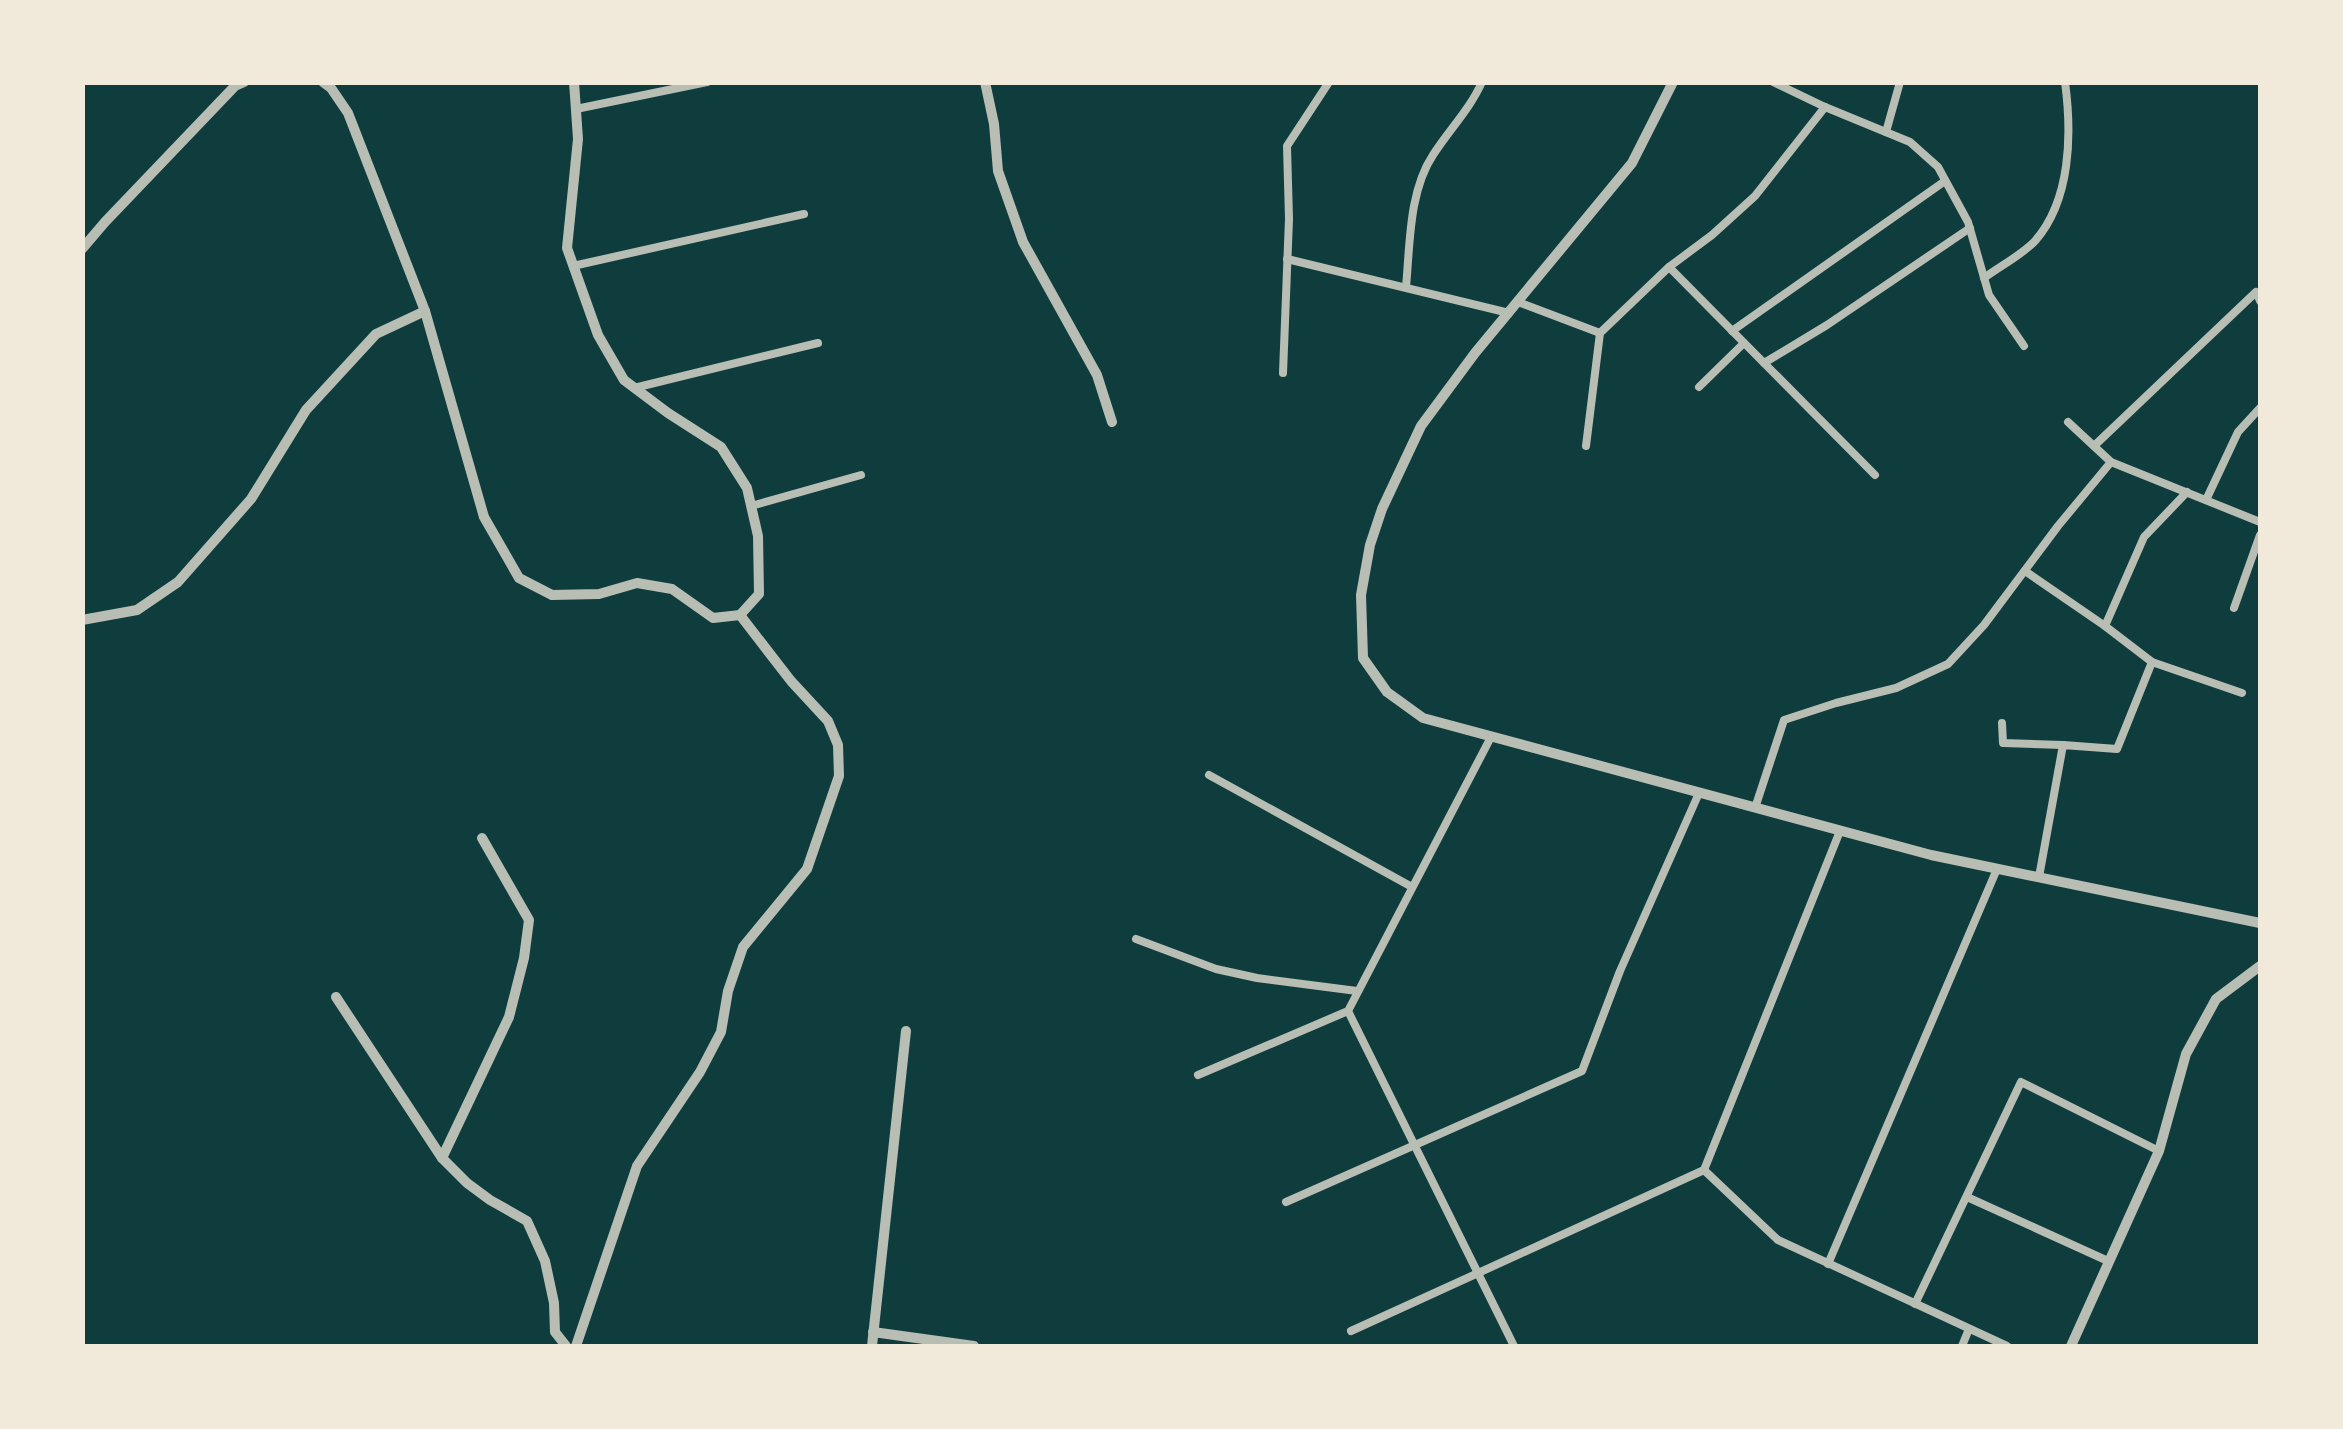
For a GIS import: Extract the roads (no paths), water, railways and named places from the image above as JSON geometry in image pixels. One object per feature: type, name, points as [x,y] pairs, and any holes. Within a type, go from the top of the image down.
[{"type":"street","points":[[82,250],[222,99],[244,82]]},
{"type":"street","points":[[323,82],[332,88],[348,113],[425,311],[484,518],[518,578],[552,594],[599,594],[637,583],[672,589],[714,618],[740,615],[759,594],[758,536],[747,488],[721,447],[624,380],[598,335],[567,248],[578,139],[574,82]]},
{"type":"street","points":[[986,82],[998,171],[1023,242],[1097,375],[1112,422]]},
{"type":"street","points":[[1673,82],[1632,164],[1421,426],[1382,509],[1370,545],[1361,595],[1363,658],[1387,692],[1424,718],[1931,855],[2260,923]]},
{"type":"street","points":[[82,620],[137,610],[178,582],[251,499],[306,410],[376,334],[425,311]]},
{"type":"street","points":[[576,1346],[637,1166],[700,1072],[721,1032],[728,991],[742,947],[806,869],[839,776],[838,745],[828,720],[790,680],[740,615]]},
{"type":"street","points":[[442,1158],[508,1017],[524,958],[528,920],[482,838]]},
{"type":"street","points":[[2072,1346],[2158,1151],[2186,1054],[2216,998],[2260,966]]},
{"type":"street","points":[[336,997],[442,1158],[478,1192],[527,1221],[546,1261],[554,1303],[554,1332],[566,1346]]},
{"type":"street","points":[[872,1346],[906,1031]]},
{"type":"street","points":[[873,1332],[974,1346]]},
{"type":"lane","points":[[576,109],[706,82]]},
{"type":"lane","points":[[1283,373],[1287,146],[1329,82]]},
{"type":"lane","points":[[1406,287],[1416,198],[1430,158],[1458,123],[1482,82]]},
{"type":"lane","points":[[1772,82],[1910,142],[1938,167],[1970,228],[1989,295],[2024,346]]},
{"type":"lane","points":[[1886,132],[1900,82]]},
{"type":"lane","points":[[1984,278],[2032,244],[2051,220],[2063,182],[2068,145],[2065,82]]},
{"type":"lane","points":[[1586,446],[1600,333],[1668,267],[1712,235],[1755,196],[1825,107]]},
{"type":"lane","points":[[1732,331],[1946,181]]},
{"type":"lane","points":[[573,266],[804,214]]},
{"type":"lane","points":[[1764,364],[1970,228]]},
{"type":"lane","points":[[1287,259],[1509,313]]},
{"type":"lane","points":[[1668,267],[1875,476]]},
{"type":"lane","points":[[2094,446],[2256,292],[2260,301]]},
{"type":"lane","points":[[1518,302],[1600,333]]},
{"type":"lane","points":[[634,388],[818,343]]},
{"type":"lane","points":[[1699,387],[1744,343]]},
{"type":"lane","points":[[2206,500],[2238,432],[2260,408]]},
{"type":"lane","points":[[2068,422],[2111,462],[2260,522]]},
{"type":"lane","points":[[1755,808],[1784,720],[1896,688],[1948,664],[2111,462]]},
{"type":"lane","points":[[752,506],[861,475]]},
{"type":"lane","points":[[2105,626],[2144,537],[2186,492]]},
{"type":"lane","points":[[2234,608],[2260,535]]},
{"type":"lane","points":[[2025,571],[2152,662],[2242,693]]},
{"type":"lane","points":[[2002,723],[2003,743],[2116,749],[2152,662]]},
{"type":"lane","points":[[1198,1076],[1348,1010],[1491,737]]},
{"type":"lane","points":[[2038,877],[2063,745]]},
{"type":"lane","points":[[1210,775],[1412,887]]},
{"type":"lane","points":[[1286,1202],[1582,1071],[1620,971],[1699,793]]},
{"type":"lane","points":[[1351,1332],[1704,1170],[1840,831]]},
{"type":"lane","points":[[1828,1264],[1997,869]]},
{"type":"lane","points":[[1136,939],[1230,972],[1358,991]]},
{"type":"lane","points":[[1348,1010],[1514,1346]]},
{"type":"lane","points":[[1915,1304],[2021,1082],[2158,1151]]},
{"type":"lane","points":[[1704,1170],[1778,1240],[2007,1346]]},
{"type":"lane","points":[[1966,1196],[2108,1261]]},
{"type":"lane","points":[[1962,1346],[1969,1329]]}]
